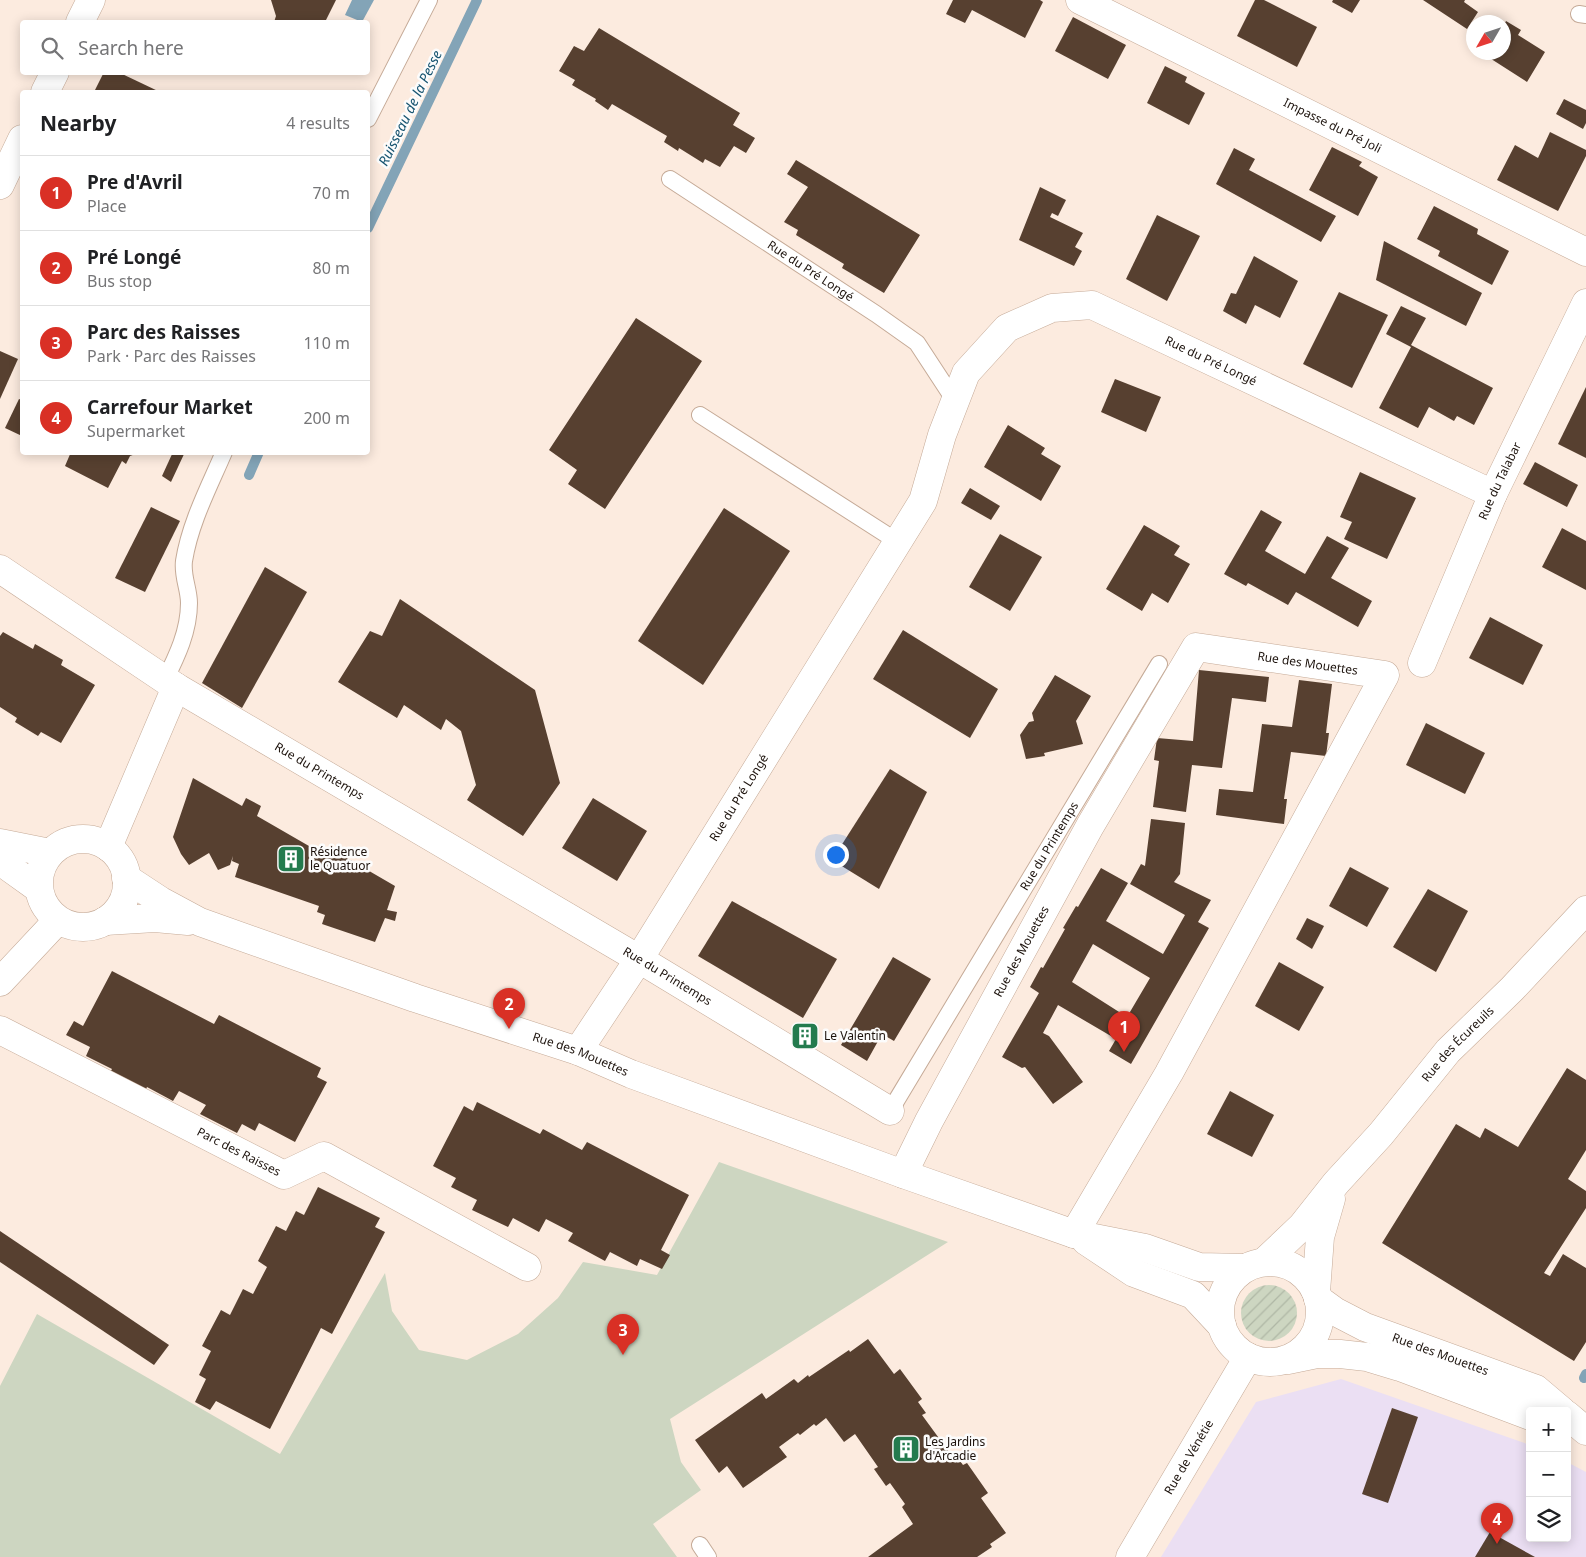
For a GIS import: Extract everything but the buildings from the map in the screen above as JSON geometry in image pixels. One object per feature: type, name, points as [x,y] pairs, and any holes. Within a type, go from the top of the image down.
[{"type":"street","points":[[81,20],[90,0]]},
{"type":"street","name":"Impasse du Pré Joli","points":[[1080,0],[1586,252]]},
{"type":"street","points":[[46,90],[54,75]]},
{"type":"street","points":[[0,185],[20,143]]},
{"type":"street","name":"Rue du Talabar","points":[[1422,663],[1494,494],[1586,303]]},
{"type":"street","name":"Rue du Pré Longé","points":[[578,1051],[639,959],[923,501],[942,434],[966,373],[1007,328],[1052,308],[1092,305],[1494,494]]},
{"type":"street","name":"Rue du Printemps","points":[[0,569],[170,683],[639,959],[890,1112]]},
{"type":"street","name":"Rue des Mouettes","points":[[903,1174],[928,1121],[1090,826],[1196,647],[1385,675],[1169,1073],[1074,1234]]},
{"type":"street","points":[[108,847],[170,683]]},
{"type":"street","points":[[88,839],[108,847],[120,860],[126,878],[125,896],[117,910],[105,921],[89,927],[73,926],[58,920],[45,907],[39,890],[40,871],[50,853],[67,841],[74,840],[88,839]]},
{"type":"street","points":[[0,843],[50,853]]},
{"type":"street","points":[[0,861],[39,890]]},
{"type":"street","name":"Rue des Mouettes","points":[[126,878],[162,902],[200,922],[410,997],[578,1051],[631,1074],[903,1174],[1074,1234],[1145,1248],[1199,1267],[1254,1265]]},
{"type":"street","name":"Rue des Écureuils","points":[[1254,1265],[1302,1226],[1448,1051],[1512,989],[1586,910]]},
{"type":"street","name":"Rue des Mouettes","points":[[105,921],[155,918],[200,922]]},
{"type":"street","points":[[0,982],[58,920]]},
{"type":"street","name":"Parc des Raisses","points":[[0,1030],[284,1175],[324,1156],[527,1267]]},
{"type":"street","name":"Rue des Écureuils","points":[[1317,1296],[1320,1237],[1336,1183]]},
{"type":"street","name":"Rue des Mouettes","points":[[1074,1234],[1134,1273],[1193,1295],[1222,1326]]},
{"type":"street","points":[[1281,1361],[1297,1354],[1310,1342],[1315,1334],[1320,1317],[1317,1296],[1304,1275],[1295,1269],[1275,1262],[1254,1265],[1230,1281],[1222,1298],[1220,1308],[1225,1334],[1234,1347],[1248,1357],[1264,1362],[1281,1361],[1317,1354],[1367,1357],[1400,1367],[1526,1414]]},
{"type":"street","name":"Rue des Mouettes","points":[[1317,1296],[1336,1312],[1365,1327],[1536,1390],[1557,1407]]},
{"type":"street","name":"Rue de Vénétie","points":[[1130,1557],[1248,1357]]},
{"type":"lane","points":[[370,115],[429,0]]},
{"type":"lane","name":"Rue du Pré Longé","points":[[670,179],[917,343],[955,401]]},
{"type":"lane","points":[[700,414],[898,542]]},
{"type":"lane","points":[[170,683],[188,620],[189,601],[184,582],[183,564],[188,538],[223,455]]},
{"type":"lane","name":"Rue du Printemps","points":[[890,1112],[1160,664]]},
{"type":"shaded area","points":[[1341,1379],[1526,1444],[1526,1542],[1571,1542],[1571,1464],[1586,1472],[1586,1557],[1161,1557],[1256,1402]]},
{"type":"green space","points":[[719,1162],[948,1242],[670,1419],[681,1462],[701,1490],[653,1524],[677,1557],[0,1557],[0,1386],[37,1314],[280,1454],[385,1273],[392,1311],[419,1350],[467,1360],[518,1334],[558,1298],[583,1262],[657,1275]]},
{"type":"green space","points":[[1264,1285],[1274,1285],[1289,1293],[1295,1302],[1297,1313],[1295,1324],[1289,1333],[1274,1341],[1264,1341],[1253,1336],[1246,1329],[1241,1318],[1241,1308],[1246,1297],[1253,1290]]},
{"type":"water","points":[[352,0],[374,0],[363,20],[357,20],[345,15]]},
{"type":"waterway","name":"Ruisseau de la Pesse","points":[[370,224],[477,0]]},
{"type":"waterway","name":"Ruisseau de la Pesse","points":[[249,475],[258,455]]},
{"type":"waterway","points":[[1584,1378],[1586,1374]]},
{"type":"place","name":"Résidence le Quatuor","points":[[291,859]]},
{"type":"place","name":"Pré Longé","points":[[509,1029]]},
{"type":"place","name":"Le Valentin","points":[[805,1036]]},
{"type":"place","name":"Pre d'Avril","points":[[1124,1052]]},
{"type":"place","name":"Parc des Raisses","points":[[623,1355]]},
{"type":"place","name":"Les Jardins d'Arcadie","points":[[906,1449]]},
{"type":"place","name":"Carrefour Market","points":[[1497,1544]]}]
